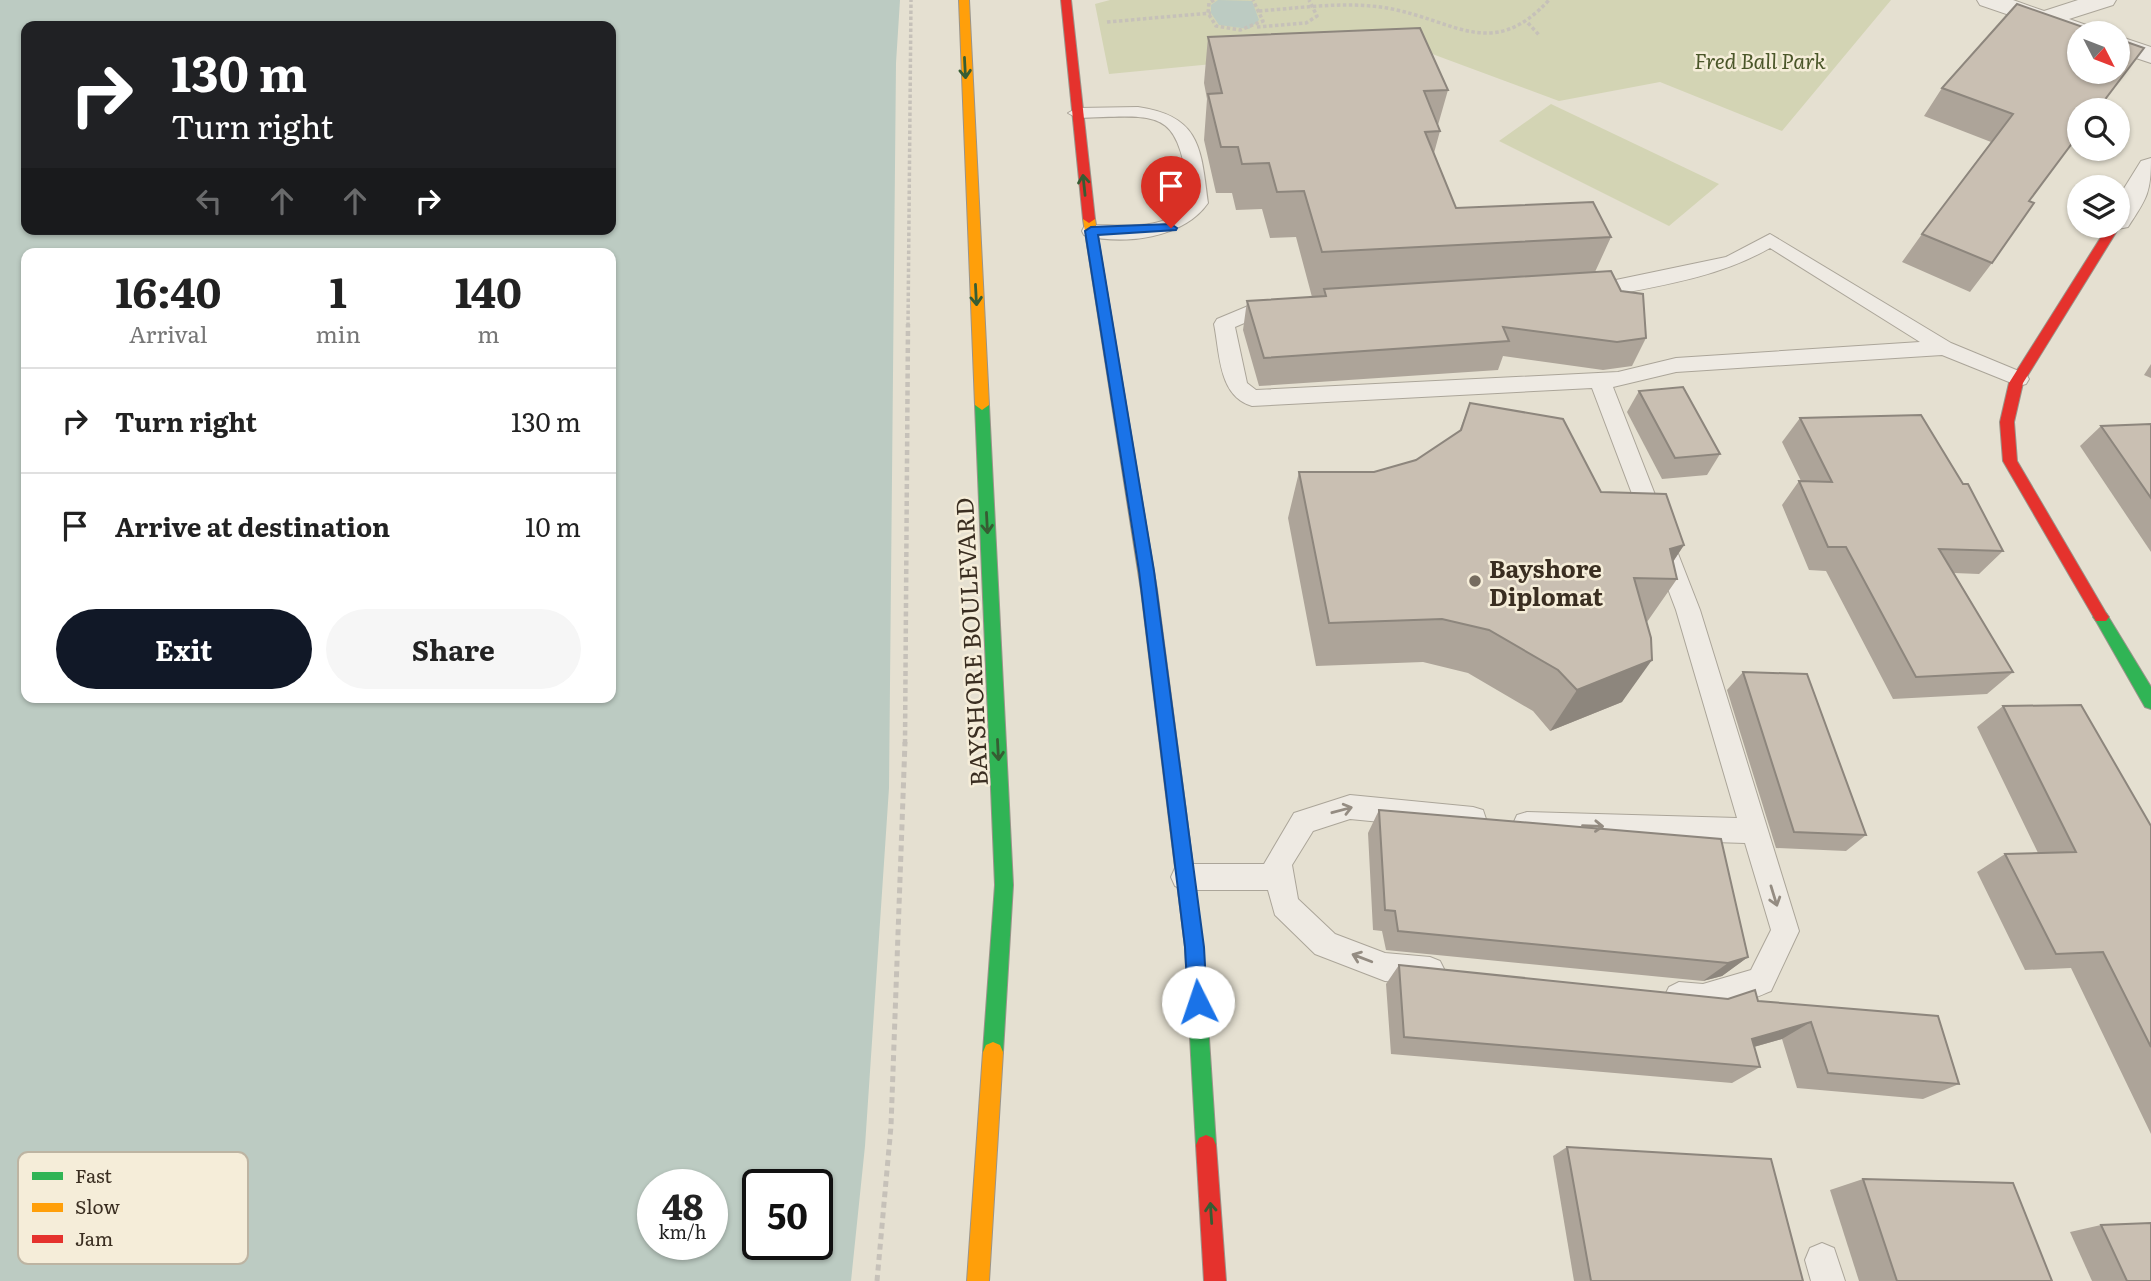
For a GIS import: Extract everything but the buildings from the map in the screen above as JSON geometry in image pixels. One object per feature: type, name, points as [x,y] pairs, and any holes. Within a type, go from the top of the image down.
[{"type":"main road","name":"BAYSHORE BOULEVARD","points":[[964,0],[1004,885],[978,1281]]},
{"type":"main road","points":[[1066,0],[1091,231],[1147,571],[1194,947],[1215,1281]]},
{"type":"main road","points":[[2107,238],[2019,379],[2007,422],[2010,461],[2151,702]]},
{"type":"street","points":[[1989,0],[2067,27]]},
{"type":"street","points":[[2043,19],[2104,0]]},
{"type":"street","points":[[2130,48],[2151,55]]},
{"type":"street","points":[[2130,201],[2151,167]]},
{"type":"lane","points":[[1077,113],[1150,113],[1172,120],[1188,139],[1199,203],[1191,217],[1171,228],[1091,231]]},
{"type":"lane","points":[[1572,294],[1692,273],[1733,261],[1770,240],[1944,348],[2019,379]]},
{"type":"lane","points":[[1294,309],[1253,312],[1224,324],[1237,387],[1252,398],[1618,379],[1676,365],[1944,348]]},
{"type":"lane","points":[[1599,379],[1661,533],[1785,931],[1761,981],[1703,999],[1647,993]]},
{"type":"lane","points":[[1454,974],[1385,967],[1325,944],[1285,906],[1278,863],[1304,822],[1350,807],[1531,825],[1754,831]]},
{"type":"lane","points":[[1185,877],[1281,877]]},
{"type":"path","points":[[877,1281],[893,1100],[903,833],[911,0]]},
{"type":"path","points":[[1214,0],[1209,3],[1216,26],[1233,31],[1306,23],[1317,16],[1309,0]]},
{"type":"path","points":[[1253,0],[1263,21],[1256,27]]},
{"type":"path","points":[[1259,11],[1313,7],[1386,8],[1487,35],[1500,34],[1528,23],[1549,0]]},
{"type":"path","points":[[1102,23],[1210,13]]},
{"type":"path","points":[[1528,23],[1539,35]]},
{"type":"green space","name":"Fred Ball Park","points":[[1110,0],[1891,0],[1782,131],[1660,82],[1559,101],[1408,45],[1109,74],[1095,4]]},
{"type":"green space","points":[[1551,104],[1719,184],[1669,226],[1499,141]]},
{"type":"shaded area","points":[[0,0],[900,0],[896,63],[889,788],[865,1146],[851,1281],[0,1281]]},
{"type":"shaded area","points":[[1218,0],[1252,1],[1259,20],[1249,29],[1219,25],[1211,13],[1211,5]]},
{"type":"traffic: fast","points":[[982,405],[1004,885],[993,1052]]},
{"type":"traffic: fast","points":[[2101,617],[2151,702]]},
{"type":"traffic: fast","points":[[1177,811],[1194,947],[1206,1145]]},
{"type":"traffic: slow","points":[[964,0],[982,405]]},
{"type":"traffic: slow","points":[[1089,219],[1149,590]]},
{"type":"traffic: slow","points":[[978,1281],[993,1052]]},
{"type":"traffic: jam","points":[[1066,0],[1089,219]]},
{"type":"traffic: jam","points":[[2101,617],[2010,461],[2007,422],[2016,383],[2107,238]]},
{"type":"traffic: jam","points":[[1149,590],[1177,811]]},
{"type":"traffic: jam","points":[[1206,1145],[1215,1281]]},
{"type":"place","name":"Bayshore Diplomat","points":[[1475,581]]},
{"type":"route","points":[[1171,228],[1091,231],[1147,571],[1194,947],[1198,1002]]}]
